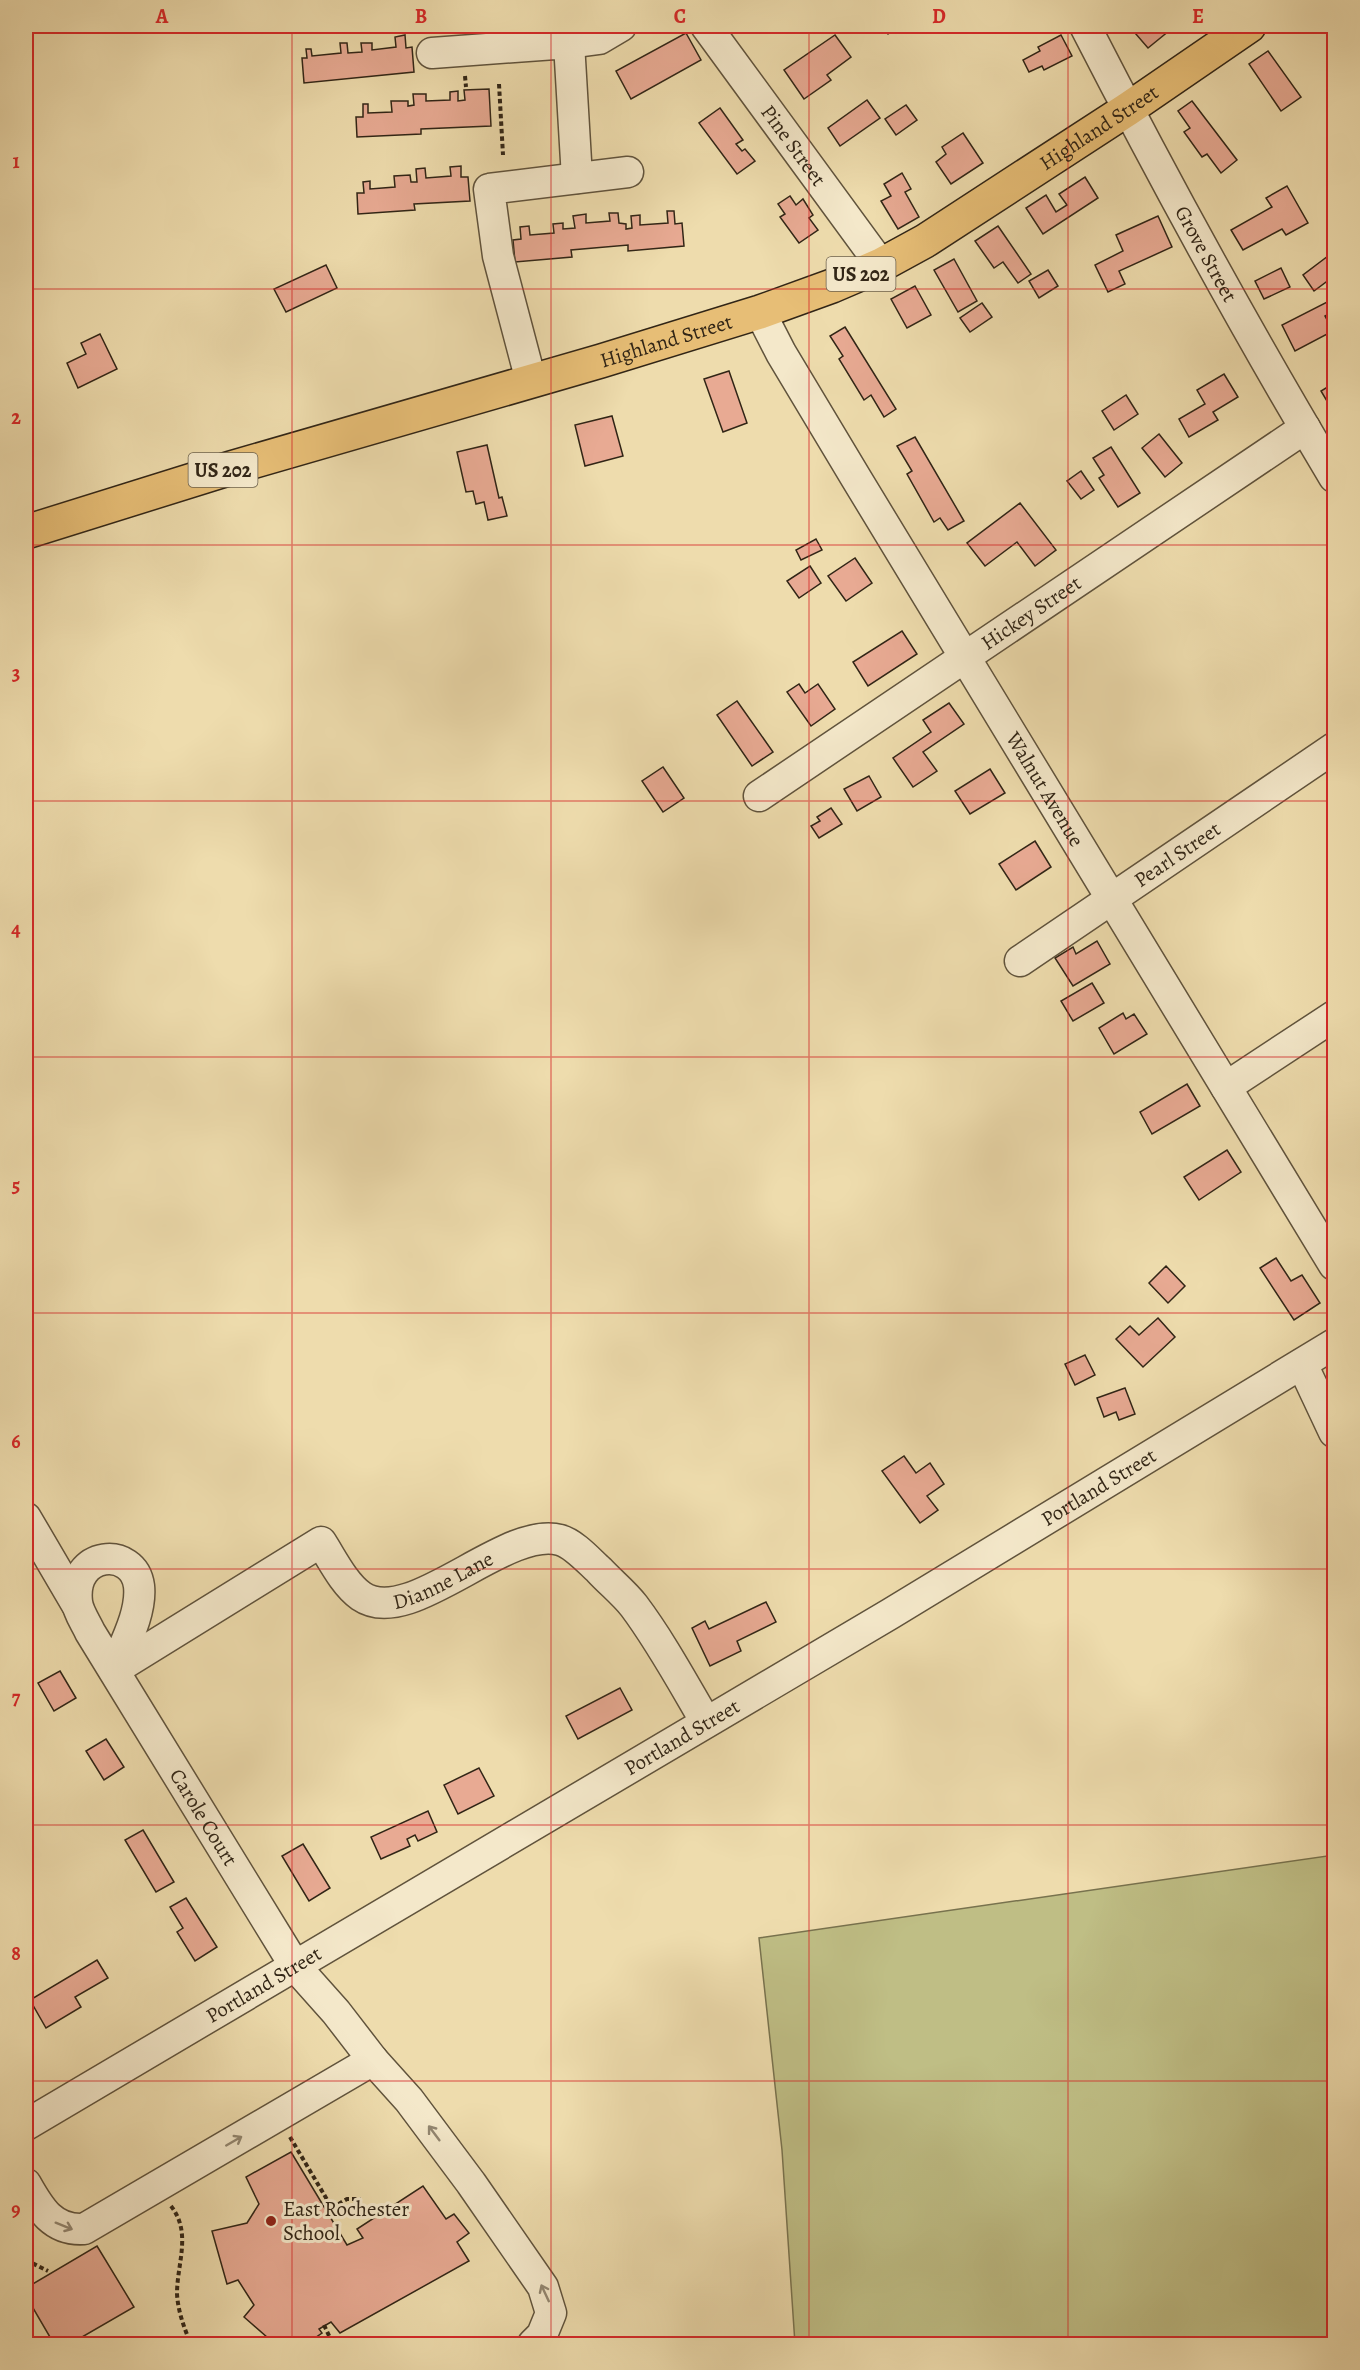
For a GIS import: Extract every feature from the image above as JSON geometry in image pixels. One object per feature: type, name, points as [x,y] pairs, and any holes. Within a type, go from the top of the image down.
[{"type":"highway","name":"Highland Street","points":[[26,532],[231,468],[760,312],[832,286],[881,265],[925,241],[1128,109],[1249,26]]},
{"type":"street","name":"Pine Street","points":[[706,26],[881,265]]},
{"type":"street","name":"Grove Street","points":[[1085,26],[1128,109],[1334,477]]},
{"type":"street","points":[[432,53],[569,44],[610,32]]},
{"type":"street","points":[[569,44],[577,178]]},
{"type":"street","points":[[531,381],[498,256],[489,189],[628,172]]},
{"type":"street","name":"Walnut Avenue","points":[[760,312],[781,353],[1335,1265]]},
{"type":"street","name":"Hickey Street","points":[[759,796],[1305,428]]},
{"type":"street","name":"Pearl Street","points":[[1020,961],[1335,748]]},
{"type":"street","points":[[1226,1087],[1335,1016]]},
{"type":"street","name":"Portland Street","points":[[26,2125],[890,1614],[1335,1344]]},
{"type":"street","points":[[1302,1364],[1335,1432]]},
{"type":"street","name":"Carole Court","points":[[26,1518],[114,1670],[295,1966],[415,2108],[543,2287],[551,2313],[542,2336],[533,2344]]},
{"type":"street","name":"Dianne Lane","points":[[114,1670],[321,1542],[349,1584],[362,1597],[379,1603],[397,1601],[423,1593],[517,1545],[540,1538],[561,1540],[584,1555],[632,1604],[706,1722]]},
{"type":"street","points":[[77,1605],[79,1580],[84,1568],[96,1560],[108,1558],[123,1563],[132,1570],[139,1584],[138,1600],[114,1670]]},
{"type":"street","points":[[26,2184],[48,2217],[58,2226],[72,2230],[84,2229],[373,2060]]},
{"type":"path","points":[[499,84],[503,155]]},
{"type":"path","points":[[286,2131],[332,2208],[347,2199],[362,2199]]},
{"type":"path","points":[[167,2201],[177,2214],[183,2233],[178,2304],[190,2344]]},
{"type":"path","points":[[26,2260],[48,2271]]},
{"type":"path","points":[[324,2325],[333,2344]]},
{"type":"shaded area","points":[[1334,1855],[1334,2344],[795,2344],[782,2150],[759,1938]]},
{"type":"building","points":[[883,26],[900,26],[888,34]]},
{"type":"building","points":[[1129,26],[1175,26],[1148,48]]},
{"type":"building","points":[[686,33],[701,60],[631,99],[616,71]]},
{"type":"building","points":[[405,35],[406,48],[412,47],[414,72],[304,83],[302,58],[307,58],[306,49],[311,49],[312,56],[341,53],[340,43],[347,43],[348,53],[362,52],[361,43],[372,43],[372,50],[396,47],[395,37]]},
{"type":"building","points":[[835,35],[851,57],[827,75],[831,80],[804,99],[784,70]]},
{"type":"building","points":[[1061,35],[1072,56],[1044,70],[1042,66],[1029,72],[1023,60],[1040,51],[1038,47]]},
{"type":"building","points":[[1268,51],[1301,97],[1281,111],[1249,64]]},
{"type":"building","points":[[489,89],[491,126],[421,129],[421,134],[357,137],[356,117],[363,117],[363,104],[368,104],[368,113],[392,112],[391,101],[408,101],[408,106],[414,105],[413,94],[426,94],[426,101],[450,100],[450,92],[458,91],[458,101],[465,100],[464,90]]},
{"type":"building","points":[[867,100],[880,118],[840,146],[828,128]]},
{"type":"building","points":[[1192,101],[1237,160],[1221,173],[1207,154],[1202,157],[1184,132],[1190,128],[1178,111]]},
{"type":"building","points":[[906,105],[917,120],[896,135],[885,119]]},
{"type":"building","points":[[720,108],[743,140],[736,144],[742,151],[745,149],[755,161],[737,174],[699,123]]},
{"type":"building","points":[[963,133],[983,163],[951,184],[936,162],[946,154],[942,147]]},
{"type":"building","points":[[461,166],[461,177],[468,177],[470,201],[414,204],[415,210],[358,214],[357,193],[364,193],[363,182],[370,181],[370,189],[395,187],[394,176],[410,175],[411,182],[417,182],[416,169],[425,168],[426,178],[451,176],[450,167]]},
{"type":"building","points":[[902,173],[911,189],[905,192],[919,217],[898,229],[881,201],[891,196],[884,184]]},
{"type":"building","points":[[1085,177],[1098,198],[1043,234],[1026,208],[1046,195],[1056,212],[1067,205],[1059,194]]},
{"type":"building","points":[[1287,186],[1308,223],[1286,235],[1282,229],[1243,250],[1231,230],[1272,207],[1266,198]]},
{"type":"building","points":[[790,196],[796,205],[803,199],[813,215],[809,218],[818,230],[799,243],[780,217],[785,214],[778,204]]},
{"type":"building","points":[[667,211],[674,211],[675,224],[682,223],[684,246],[628,251],[628,245],[571,250],[572,257],[515,262],[513,240],[521,239],[520,227],[529,226],[530,235],[554,233],[553,224],[563,223],[563,229],[575,228],[573,216],[586,214],[586,223],[610,221],[609,213],[618,213],[619,223],[626,224],[626,229],[632,228],[631,216],[640,215],[640,225],[668,223]]},
{"type":"building","points":[[1158,216],[1172,247],[1119,271],[1125,284],[1108,292],[1095,265],[1123,251],[1116,235]]},
{"type":"building","points":[[998,226],[1031,274],[1018,283],[1003,262],[994,268],[975,241]]},
{"type":"building","points":[[1328,256],[1334,265],[1334,276],[1314,291],[1303,275]]},
{"type":"building","points":[[954,259],[977,301],[958,312],[934,270]]},
{"type":"building","points":[[326,265],[337,288],[286,312],[274,289]]},
{"type":"building","points":[[1281,268],[1290,287],[1264,299],[1255,281]]},
{"type":"building","points":[[1048,270],[1058,286],[1039,298],[1029,281]]},
{"type":"building","points":[[915,286],[931,315],[907,328],[891,299]]},
{"type":"building","points":[[1331,300],[1334,311],[1325,316],[1333,331],[1295,351],[1282,325]]},
{"type":"building","points":[[982,303],[992,317],[970,332],[960,318]]},
{"type":"building","points":[[845,327],[896,409],[884,417],[871,395],[864,400],[839,359],[843,356],[830,336]]},
{"type":"building","points":[[100,334],[117,369],[78,388],[67,363],[86,354],[81,343]]},
{"type":"building","points":[[729,371],[747,423],[723,432],[704,379]]},
{"type":"building","points":[[1224,374],[1238,397],[1213,412],[1218,420],[1189,437],[1179,419],[1205,404],[1197,390]]},
{"type":"building","points":[[1334,383],[1334,413],[1321,391]]},
{"type":"building","points":[[1126,395],[1138,414],[1114,430],[1102,411]]},
{"type":"building","points":[[612,416],[623,456],[585,466],[575,425]]},
{"type":"building","points":[[1159,434],[1182,463],[1165,477],[1142,448]]},
{"type":"building","points":[[915,437],[964,521],[948,530],[940,518],[934,522],[907,474],[912,471],[897,446]]},
{"type":"building","points":[[487,445],[499,498],[502,497],[507,516],[488,520],[484,502],[476,504],[473,491],[466,492],[457,452]]},
{"type":"building","points":[[1111,447],[1140,493],[1118,507],[1099,478],[1104,475],[1093,458]]},
{"type":"building","points":[[1081,471],[1094,490],[1081,499],[1067,481]]},
{"type":"building","points":[[1020,503],[1056,550],[1035,566],[1017,542],[985,566],[967,543]]},
{"type":"building","points":[[816,539],[822,550],[801,560],[796,550]]},
{"type":"building","points":[[855,558],[872,583],[846,601],[828,576]]},
{"type":"building","points":[[810,566],[821,583],[799,598],[787,581]]},
{"type":"building","points":[[902,631],[917,654],[868,686],[853,662]]},
{"type":"building","points":[[799,684],[805,693],[818,684],[835,709],[811,726],[787,692]]},
{"type":"building","points":[[737,701],[773,752],[752,766],[717,715]]},
{"type":"building","points":[[949,703],[964,724],[923,752],[937,771],[913,787],[893,758],[931,732],[923,720]]},
{"type":"building","points":[[663,767],[684,798],[663,812],[642,781]]},
{"type":"building","points":[[990,769],[1005,793],[970,814],[955,791]]},
{"type":"building","points":[[869,776],[881,797],[857,811],[844,789]]},
{"type":"building","points":[[831,808],[842,824],[819,838],[811,826],[820,821],[817,817]]},
{"type":"building","points":[[1035,841],[1051,867],[1016,890],[999,864]]},
{"type":"building","points":[[1097,941],[1110,964],[1073,986],[1055,958],[1073,947],[1076,954]]},
{"type":"building","points":[[1092,983],[1104,1003],[1073,1021],[1061,1001]]},
{"type":"building","points":[[1123,1013],[1126,1019],[1134,1014],[1147,1034],[1114,1054],[1099,1028]]},
{"type":"building","points":[[1187,1084],[1200,1106],[1152,1134],[1140,1112]]},
{"type":"building","points":[[1227,1150],[1241,1172],[1199,1200],[1184,1177]]},
{"type":"building","points":[[1276,1258],[1291,1281],[1302,1275],[1320,1303],[1294,1320],[1260,1268]]},
{"type":"building","points":[[1166,1266],[1185,1286],[1168,1303],[1149,1283]]},
{"type":"building","points":[[1158,1318],[1175,1337],[1143,1367],[1116,1339],[1130,1326],[1139,1335]]},
{"type":"building","points":[[1085,1355],[1095,1375],[1075,1385],[1065,1364]]},
{"type":"building","points":[[1125,1388],[1135,1414],[1119,1420],[1116,1412],[1104,1417],[1097,1398]]},
{"type":"building","points":[[904,1456],[916,1473],[930,1463],[944,1484],[927,1496],[938,1510],[920,1523],[882,1471]]},
{"type":"building","points":[[766,1602],[776,1622],[737,1641],[741,1651],[710,1666],[692,1628],[705,1621],[709,1629]]},
{"type":"building","points":[[60,1671],[76,1698],[54,1711],[38,1683]]},
{"type":"building","points":[[620,1688],[632,1710],[578,1739],[566,1716]]},
{"type":"building","points":[[106,1739],[124,1767],[104,1780],[86,1751]]},
{"type":"building","points":[[479,1768],[494,1796],[458,1814],[444,1785]]},
{"type":"building","points":[[428,1811],[437,1832],[418,1841],[415,1835],[407,1839],[410,1846],[381,1859],[371,1837]]},
{"type":"building","points":[[143,1830],[174,1882],[156,1892],[125,1840]]},
{"type":"building","points":[[303,1844],[330,1888],[309,1901],[282,1856]]},
{"type":"building","points":[[186,1898],[217,1947],[195,1961],[177,1932],[183,1928],[170,1907]]},
{"type":"building","points":[[97,1960],[108,1978],[75,1997],[81,2007],[46,2028],[30,2000]]},
{"type":"building","name":"East Rochester School","points":[[291,2152],[347,2245],[363,2238],[357,2229],[423,2186],[446,2219],[454,2214],[469,2233],[457,2242],[469,2261],[340,2333],[331,2322],[319,2329],[322,2333],[306,2344],[275,2344],[244,2317],[254,2305],[238,2280],[227,2284],[212,2231],[247,2223],[259,2204],[246,2177]]},
{"type":"building","points":[[97,2246],[134,2307],[70,2344],[54,2344],[26,2296],[26,2288]]},
{"type":"place","name":"East Rochester School","points":[[271,2221]]}]
